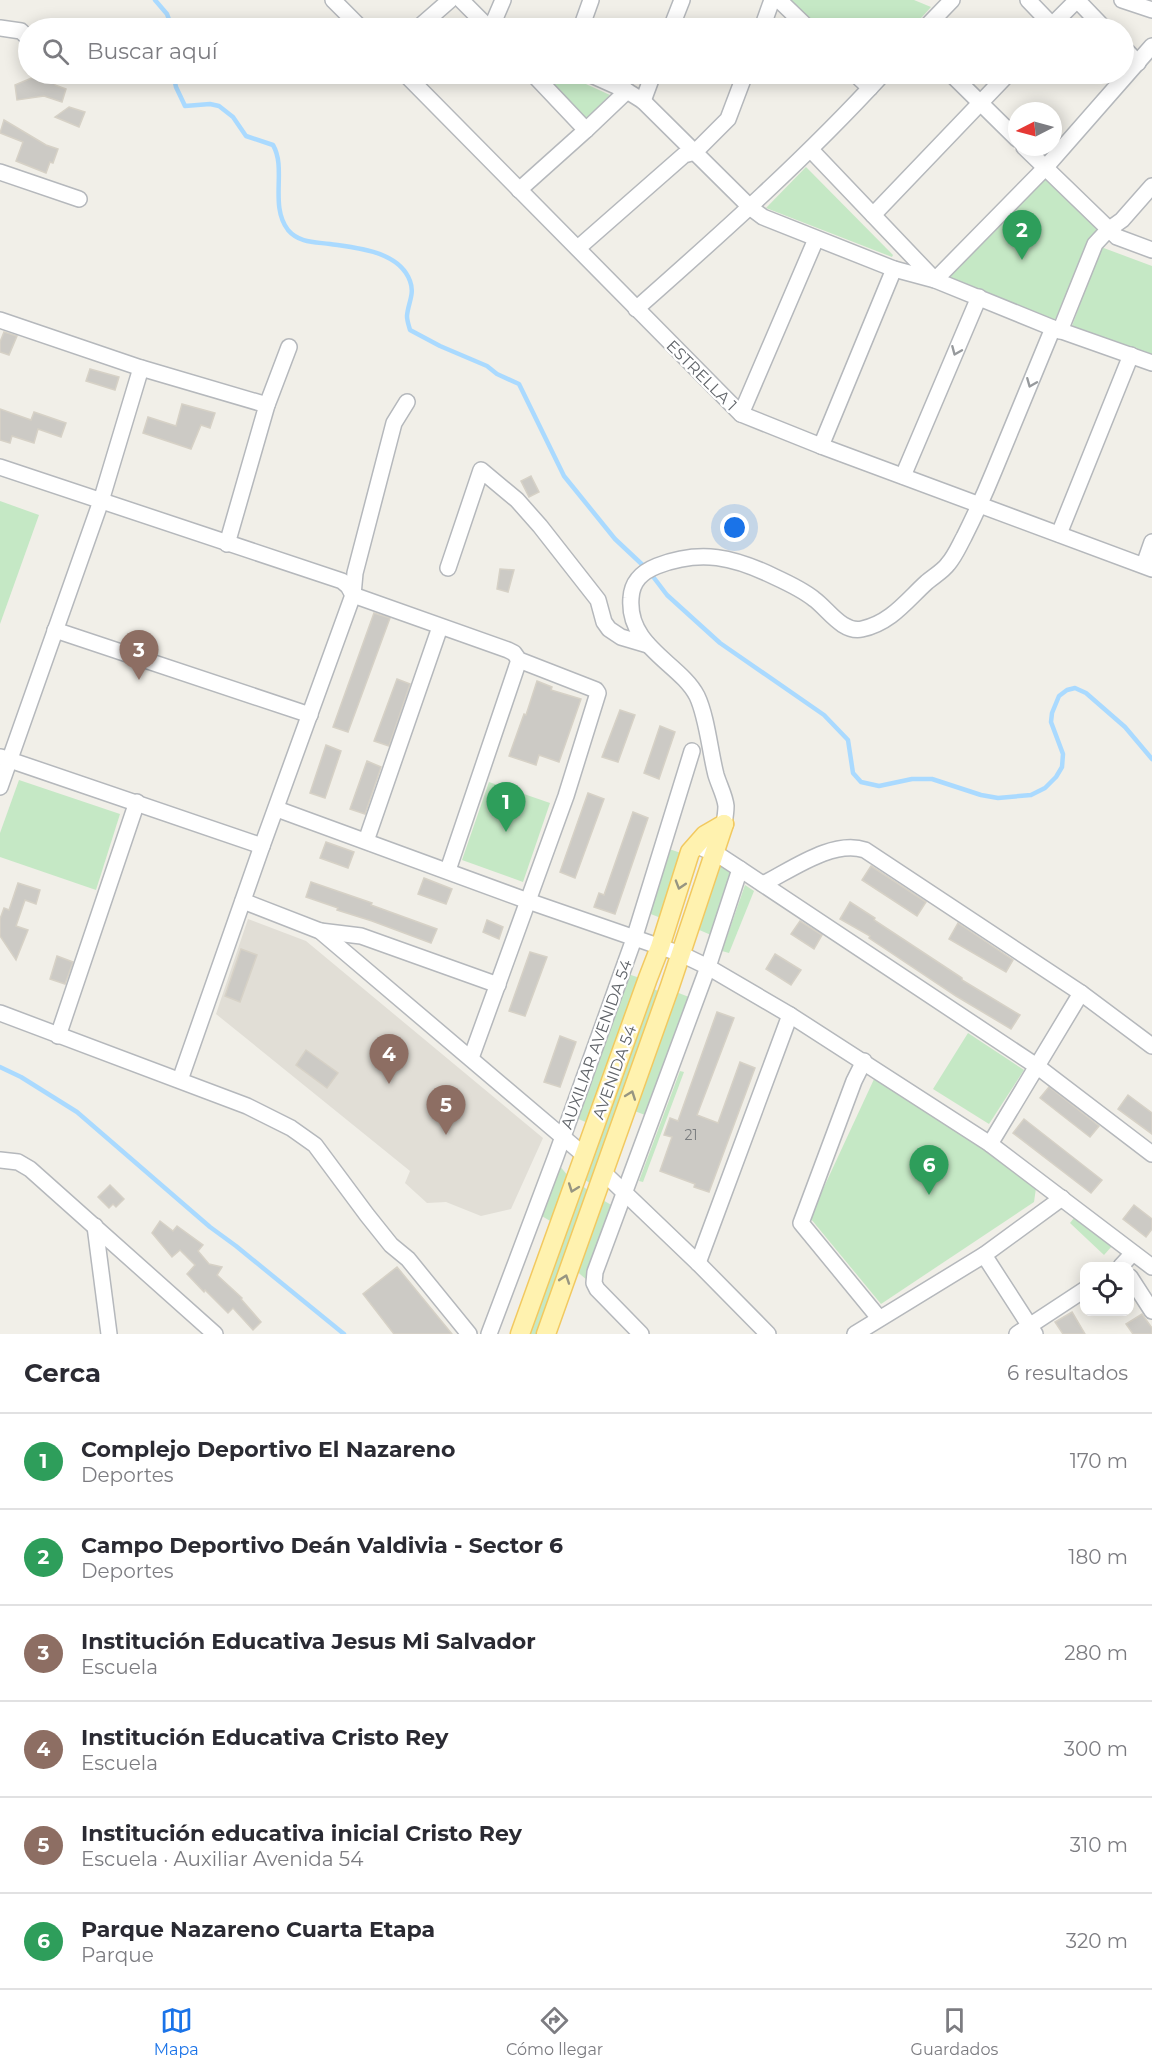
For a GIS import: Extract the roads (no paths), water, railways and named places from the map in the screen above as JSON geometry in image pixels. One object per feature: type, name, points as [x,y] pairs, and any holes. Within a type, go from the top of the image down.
[{"type":"main road","name":"AVENIDA 54","points":[[520,1334],[660,947],[690,852],[705,835],[724,824]]},
{"type":"main road","name":"AVENIDA 54","points":[[546,1334],[681,954],[724,824]]},
{"type":"street","points":[[333,0],[351,18]]},
{"type":"street","points":[[429,18],[450,0]]},
{"type":"street","points":[[461,0],[480,18]]},
{"type":"street","points":[[495,18],[503,0]]},
{"type":"street","points":[[585,18],[591,0]]},
{"type":"street","points":[[675,18],[682,0]]},
{"type":"street","points":[[766,18],[772,0]]},
{"type":"street","points":[[779,0],[798,18]]},
{"type":"street","points":[[932,0],[950,3]]},
{"type":"street","points":[[1028,0],[1043,18]]},
{"type":"street","points":[[1122,0],[1152,10]]},
{"type":"street","points":[[1059,18],[1077,2],[1094,18]]},
{"type":"street","points":[[935,18],[950,3]]},
{"type":"street","points":[[0,28],[18,31]]},
{"type":"street","points":[[1134,68],[1152,46]]},
{"type":"street","points":[[1134,59],[1138,63]]},
{"type":"street","name":"ESTRELLA 1","points":[[415,84],[741,414],[821,446],[1148,567]]},
{"type":"street","points":[[542,84],[586,130]]},
{"type":"street","points":[[611,84],[643,101],[751,208],[763,217],[894,269],[935,280],[1057,330],[1152,363]]},
{"type":"street","points":[[643,101],[649,84]]},
{"type":"street","points":[[578,248],[684,155],[695,152],[728,119],[741,84]]},
{"type":"street","points":[[866,84],[870,88]]},
{"type":"street","points":[[636,309],[751,208],[811,150],[874,84]]},
{"type":"street","points":[[961,84],[1008,131]]},
{"type":"street","points":[[873,215],[999,84]]},
{"type":"street","points":[[935,280],[1045,168],[1119,84]]},
{"type":"street","points":[[519,190],[627,91]]},
{"type":"street","points":[[811,150],[935,280]]},
{"type":"street","points":[[1033,156],[1108,230],[1117,237],[1152,250]]},
{"type":"street","points":[[0,172],[78,199]]},
{"type":"street","points":[[724,824],[726,805],[697,695],[654,654],[636,625],[630,599],[636,580],[648,570],[674,560],[694,556],[722,557],[763,571],[814,599],[839,621],[853,629],[862,629],[877,624],[899,610],[948,564],[980,505],[1095,244],[1108,230],[1122,220],[1152,186]]},
{"type":"street","points":[[741,414],[816,239]]},
{"type":"street","points":[[821,446],[894,269]]},
{"type":"street","points":[[903,476],[979,297]]},
{"type":"street","points":[[0,320],[141,368],[267,405]]},
{"type":"street","points":[[227,544],[267,405],[289,347]]},
{"type":"street","points":[[1059,534],[1131,355]]},
{"type":"street","points":[[0,787],[5,758],[55,630],[101,501],[141,368]]},
{"type":"street","points":[[180,1080],[353,595],[355,573],[394,423],[407,402]]},
{"type":"street","points":[[0,467],[342,581],[353,595],[508,650],[514,653],[519,660],[592,688],[598,693],[566,796],[471,1058]]},
{"type":"street","points":[[448,568],[482,470],[517,500],[540,526],[598,600],[604,622],[609,629],[621,637],[648,645]]},
{"type":"street","points":[[1148,567],[1152,542]]},
{"type":"street","points":[[366,841],[440,627]]},
{"type":"street","points":[[55,630],[310,715]]},
{"type":"street","points":[[448,870],[519,660]]},
{"type":"street","name":"AUXILIAR AVENIDA 54","points":[[489,1334],[634,939],[692,751]]},
{"type":"street","points":[[5,758],[262,846]]},
{"type":"street","points":[[58,1035],[137,802]]},
{"type":"street","points":[[277,809],[448,870],[528,902],[681,954],[708,968],[864,1061],[990,1144],[1152,1267]]},
{"type":"street","points":[[695,846],[714,852],[1038,1066],[1152,1154]]},
{"type":"street","points":[[763,884],[830,851],[849,847],[865,850],[1081,993],[1152,1046]]},
{"type":"street","points":[[641,1334],[601,1293],[594,1283],[595,1272],[708,968],[740,869]]},
{"type":"street","points":[[243,902],[320,931],[361,936],[498,985]]},
{"type":"street","points":[[320,931],[584,1155]]},
{"type":"street","points":[[990,1144],[1081,993]]},
{"type":"street","points":[[0,1013],[247,1106],[291,1128],[315,1145],[367,1215],[392,1245],[408,1259],[469,1334]]},
{"type":"street","points":[[698,1263],[790,1015]]},
{"type":"street","points":[[864,1061],[854,1081],[801,1223],[879,1318]]},
{"type":"street","points":[[0,1160],[18,1162],[30,1169],[215,1334]]},
{"type":"street","points":[[603,1172],[768,1334]]},
{"type":"street","points":[[855,1334],[984,1255],[1062,1198]]},
{"type":"street","points":[[95,1226],[109,1334]]},
{"type":"street","points":[[1128,1262],[1133,1253]]},
{"type":"street","points":[[984,1255],[1033,1330]]},
{"type":"street","points":[[1134,1284],[1152,1311]]},
{"type":"street","points":[[1017,1334],[1033,1330],[1080,1293]]},
{"type":"waterway","points":[[155,0],[168,18]]},
{"type":"waterway","points":[[175,84],[185,106],[210,104],[219,106],[233,117],[246,136],[273,145],[279,165],[282,220],[292,234],[308,241],[376,253],[397,263],[405,271],[411,286],[412,294],[407,316],[410,330],[487,366],[497,374],[519,384],[564,476],[615,539],[648,570],[667,595],[720,643],[824,715],[848,740],[853,773],[861,782],[879,786],[912,779],[932,779],[981,795],[998,798],[1031,795],[1045,788],[1062,767],[1063,754],[1051,722],[1052,713],[1059,696],[1075,688],[1086,693],[1125,727],[1152,759]]},
{"type":"waterway","points":[[0,1067],[21,1077],[77,1112],[210,1227],[344,1334]]},
{"type":"place","name":"Campo Deportivo Deán Valdivia - Sector 6","points":[[1022,260]]},
{"type":"place","name":"Institución Educativa Jesus Mi Salvador","points":[[139,680]]},
{"type":"place","name":"Complejo Deportivo El Nazareno","points":[[506,832]]},
{"type":"place","name":"Institución Educativa Cristo Rey","points":[[389,1084]]},
{"type":"place","name":"Institución educativa inicial Cristo Rey","points":[[446,1135]]},
{"type":"place","name":"Parque Nazareno Cuarta Etapa","points":[[929,1195]]}]
